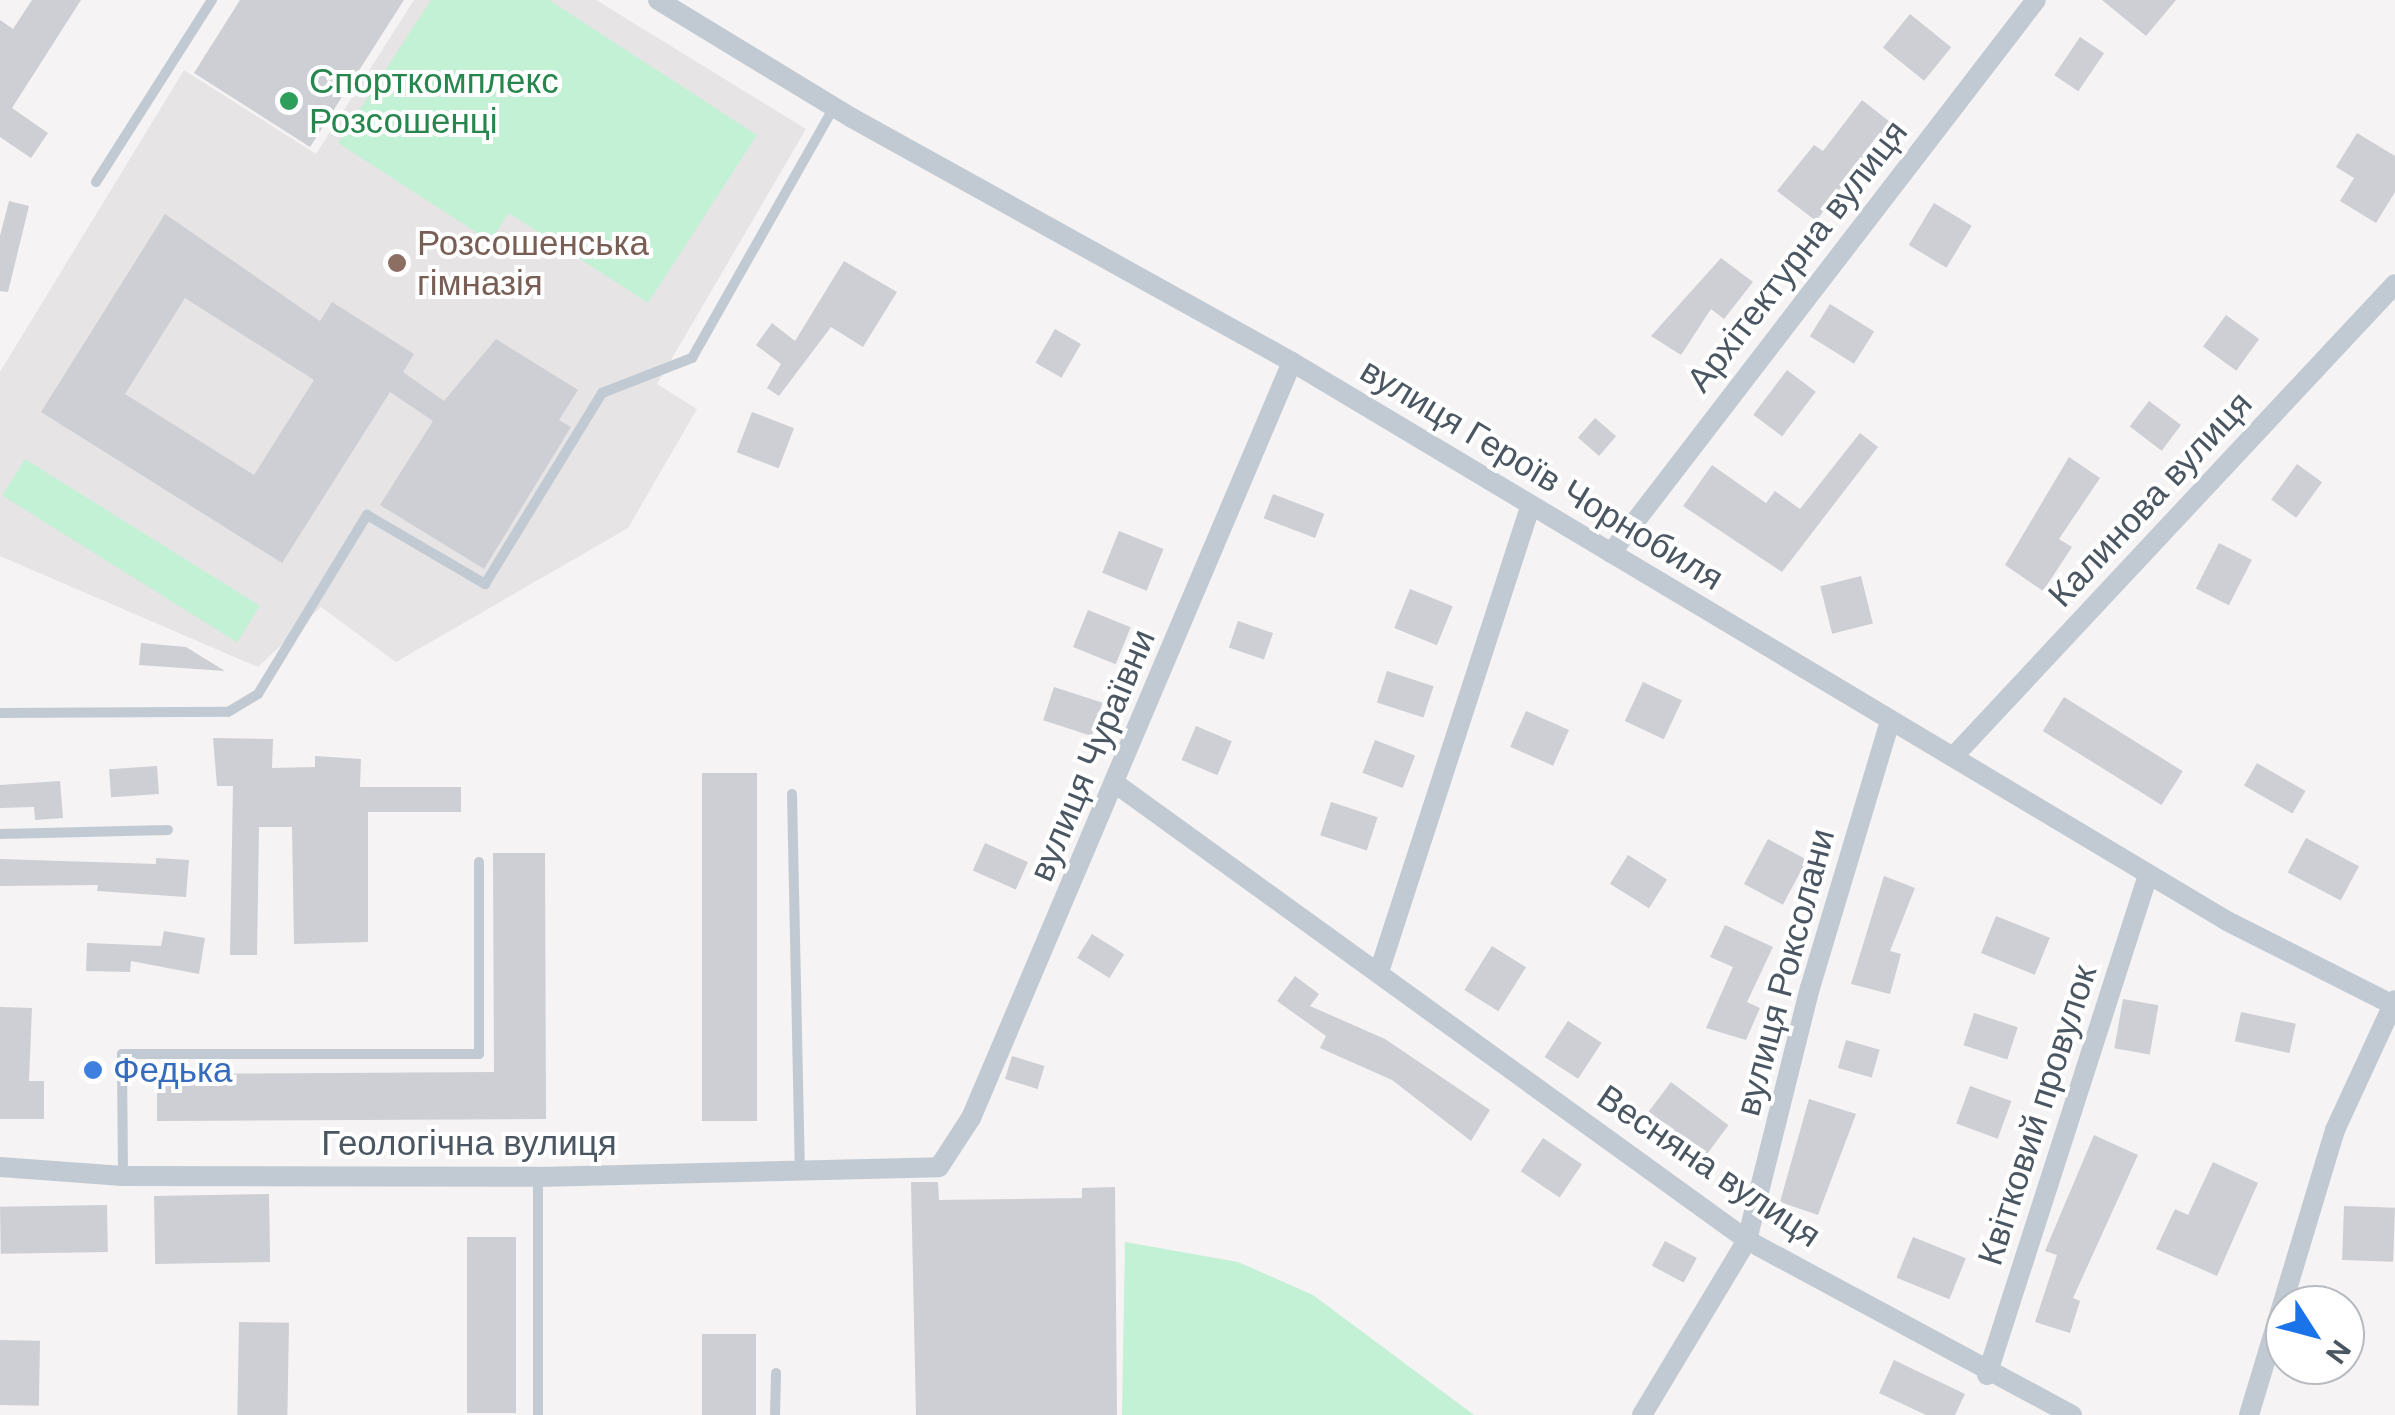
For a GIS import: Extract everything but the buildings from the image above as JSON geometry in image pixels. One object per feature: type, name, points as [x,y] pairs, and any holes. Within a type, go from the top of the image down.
[{"type":"street","name":"вулиця Героїв Чорнобиля","points":[[658,0],[834,107],[1292,362],[2148,875],[2394,1004]]},
{"type":"street","name":"Архітектурна вулиця","points":[[1611,553],[2036,0]]},
{"type":"street","name":"Калинова вулиця","points":[[1952,757],[2395,284]]},
{"type":"street","name":"вулиця Чураївни","points":[[939,1167],[971,1118],[1292,362]]},
{"type":"street","points":[[1379,972],[1530,508]]},
{"type":"street","name":"вулиця Роксолани","points":[[1642,1415],[1747,1240],[1810,988],[1890,722]]},
{"type":"street","name":"Весняна вулиця","points":[[1116,784],[1747,1240],[1988,1375],[2072,1415]]},
{"type":"street","name":"Квітковий провулок","points":[[1988,1375],[2148,875]]},
{"type":"street","points":[[2249,1415],[2262,1351],[2335,1130],[2394,1004]]},
{"type":"street","name":"Геологічна вулиця","points":[[0,1167],[123,1176],[538,1177],[939,1167]]},
{"type":"lane","points":[[96,182],[212,0]]},
{"type":"lane","points":[[0,713],[228,712],[258,694],[367,515],[484,584],[602,393],[692,358],[834,107]]},
{"type":"lane","points":[[792,794],[800,1168]]},
{"type":"lane","points":[[0,834],[168,830]]},
{"type":"lane","points":[[123,1176],[122,1054],[480,1054],[479,862]]},
{"type":"lane","points":[[538,1177],[538,1415]]},
{"type":"lane","points":[[775,1415],[776,1374]]},
{"type":"shaded area","name":"Розсошенська гімназія","points":[[414,0],[596,0],[806,129],[657,384],[697,409],[628,528],[396,662],[321,607],[258,667],[0,556],[0,372],[184,70],[316,154]]},
{"type":"green space","points":[[431,0],[549,0],[757,135],[648,303],[509,213],[490,241],[338,143]]},
{"type":"green space","points":[[25,459],[260,606],[237,642],[2,495]]},
{"type":"green space","points":[[1125,1242],[1238,1262],[1313,1295],[1474,1415],[1122,1415]]},
{"type":"place","name":"Спорткомплекс Розсошенці","points":[[289,101]]},
{"type":"place","name":"Розсошенська гімназія","points":[[397,263]]},
{"type":"place","name":"Федька","points":[[93,1070]]}]
